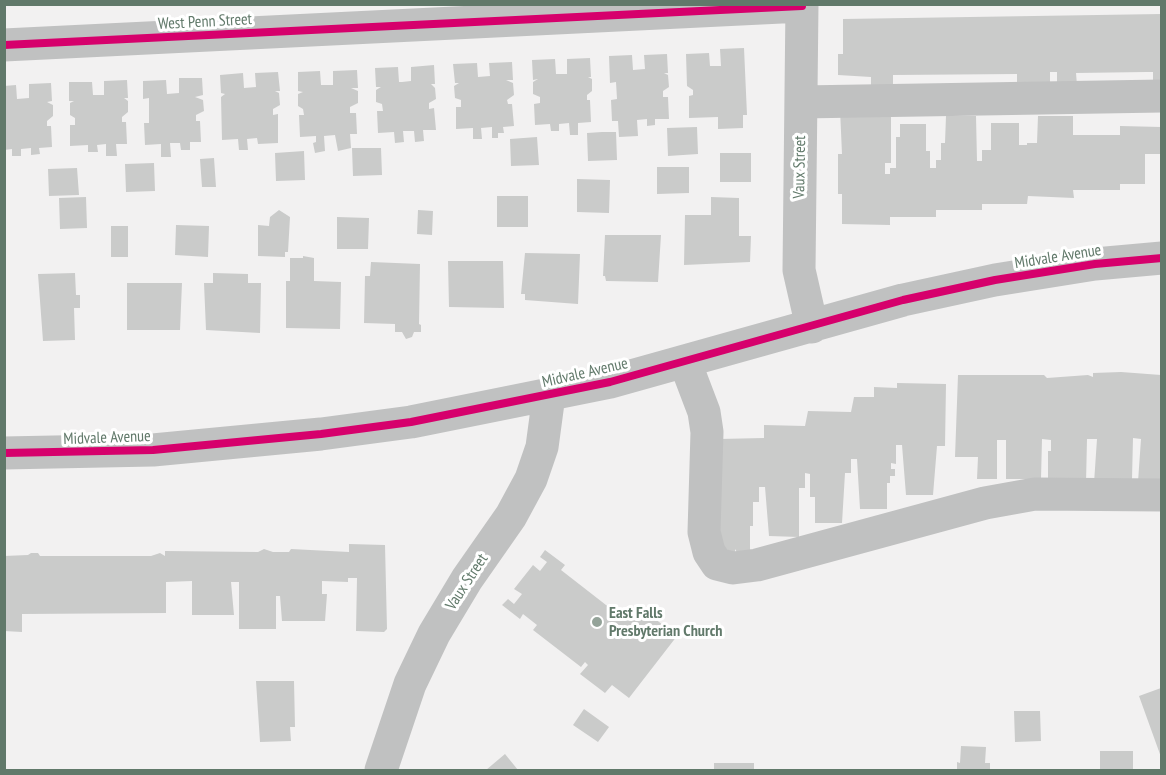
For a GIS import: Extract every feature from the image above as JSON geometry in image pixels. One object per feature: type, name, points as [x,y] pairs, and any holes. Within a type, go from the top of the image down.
[{"type":"street","name":"West Penn Street","points":[[4,45],[802,5]]},
{"type":"street","name":"Vaux Street","points":[[802,5],[799,270],[812,327]]},
{"type":"street","points":[[801,102],[1161,96]]},
{"type":"street","name":"Midvale Avenue","points":[[4,453],[153,450],[321,434],[411,422],[549,395],[685,362],[903,300],[995,280],[1095,264],[1161,258]]},
{"type":"street","points":[[685,362],[704,412],[706,432],[704,532],[709,552],[717,564],[733,568],[757,565],[985,502],[1025,496],[1161,495]]},
{"type":"street","name":"Vaux Street","points":[[381,771],[410,684],[434,634],[467,579],[512,516],[531,479],[542,447],[549,395]]},
{"type":"building","points":[[1161,14],[1161,84],[1153,84],[1153,72],[1076,73],[1077,85],[1057,86],[1057,72],[1050,72],[1050,86],[1017,86],[1017,74],[893,75],[893,85],[871,85],[871,77],[838,75],[838,54],[843,54],[843,19]]},
{"type":"building","points":[[744,48],[747,115],[743,115],[743,128],[718,129],[718,117],[689,118],[689,96],[693,95],[693,90],[687,86],[686,54],[709,53],[710,66],[721,66],[720,49]]},
{"type":"building","points":[[667,54],[668,73],[664,73],[668,75],[669,87],[663,91],[663,97],[668,97],[669,119],[655,119],[655,125],[647,126],[647,119],[637,120],[638,136],[619,137],[618,121],[612,121],[611,100],[617,99],[616,82],[610,83],[609,56],[632,55],[633,70],[645,69],[644,55]]},
{"type":"building","points":[[590,58],[591,77],[588,77],[592,79],[592,91],[587,95],[587,100],[590,100],[591,122],[578,123],[578,135],[570,135],[569,123],[559,124],[559,131],[551,131],[550,124],[535,125],[534,104],[540,103],[540,97],[533,94],[533,82],[538,79],[533,80],[532,60],[555,59],[556,74],[567,74],[567,59]]},
{"type":"building","points":[[512,62],[513,80],[506,80],[513,83],[514,95],[507,100],[508,104],[512,104],[514,126],[503,127],[504,133],[498,133],[498,138],[492,138],[492,127],[481,128],[482,139],[473,139],[473,128],[456,129],[456,107],[461,107],[461,100],[455,98],[454,86],[459,83],[455,83],[453,64],[477,63],[478,77],[490,76],[489,63]]},
{"type":"building","points":[[434,65],[435,84],[431,84],[435,88],[436,99],[429,103],[429,109],[434,108],[436,130],[423,130],[424,141],[415,142],[414,131],[403,131],[404,142],[395,143],[394,132],[378,133],[377,111],[383,111],[382,104],[376,102],[376,90],[381,87],[376,87],[375,68],[398,67],[399,82],[402,82],[411,81],[411,67]]},
{"type":"building","points":[[357,70],[358,88],[351,88],[358,91],[358,103],[350,107],[350,113],[356,113],[357,134],[350,134],[351,148],[338,151],[335,135],[324,136],[325,151],[315,153],[313,143],[316,142],[316,136],[300,137],[299,115],[304,115],[303,109],[298,106],[298,94],[303,92],[298,91],[298,72],[320,71],[321,85],[333,85],[333,71]]},
{"type":"building","points":[[278,72],[280,91],[275,91],[279,93],[280,105],[273,109],[273,115],[278,114],[278,143],[258,144],[257,138],[247,139],[248,150],[239,150],[238,139],[222,140],[221,97],[225,94],[221,93],[220,75],[243,73],[244,88],[256,87],[255,73]]},
{"type":"building","points":[[179,78],[202,78],[203,95],[195,97],[203,100],[204,111],[196,115],[196,121],[200,121],[201,142],[190,142],[190,150],[181,150],[180,143],[170,143],[171,157],[161,157],[161,144],[145,145],[144,123],[149,123],[149,98],[143,99],[143,81],[166,80],[167,94],[179,93]]},
{"type":"building","points":[[127,80],[128,98],[124,98],[128,101],[128,112],[122,117],[122,122],[126,122],[127,144],[116,144],[117,156],[106,156],[106,144],[97,145],[98,152],[88,152],[88,145],[70,146],[70,125],[75,125],[75,118],[70,115],[70,103],[74,101],[69,101],[69,82],[92,82],[93,95],[104,95],[104,81]]},
{"type":"building","points":[[51,83],[52,101],[47,102],[53,105],[53,116],[47,121],[47,126],[51,126],[52,147],[39,148],[40,154],[31,155],[31,148],[21,149],[21,156],[12,156],[12,149],[4,150],[4,86],[16,85],[17,99],[29,98],[29,84]]},
{"type":"building","points":[[840,109],[891,114],[891,163],[885,163],[885,174],[890,174],[890,168],[896,168],[896,137],[900,137],[900,124],[926,124],[926,151],[930,151],[930,168],[936,168],[936,160],[941,160],[941,143],[945,143],[946,116],[976,116],[977,161],[982,161],[982,150],[991,150],[991,123],[1019,123],[1019,145],[1027,145],[1027,143],[1037,143],[1038,116],[1073,116],[1073,135],[1120,135],[1120,126],[1161,127],[1161,154],[1145,154],[1145,184],[1120,184],[1120,190],[1073,190],[1074,198],[1028,196],[1027,204],[982,204],[982,210],[936,210],[936,217],[890,217],[890,225],[842,224],[842,194],[838,194],[838,154],[842,154]]},
{"type":"building","points":[[697,127],[698,154],[668,156],[667,128]]},
{"type":"building","points":[[616,132],[617,160],[588,161],[587,133]]},
{"type":"building","points":[[537,137],[539,165],[511,166],[510,139]]},
{"type":"building","points":[[352,148],[381,148],[382,175],[353,176]]},
{"type":"building","points":[[304,151],[305,180],[276,181],[275,153]]},
{"type":"building","points":[[720,153],[751,153],[751,182],[720,182]]},
{"type":"building","points":[[214,158],[216,187],[202,187],[200,159]]},
{"type":"building","points":[[154,163],[155,191],[126,192],[125,164]]},
{"type":"building","points":[[657,167],[689,167],[689,193],[657,194]]},
{"type":"building","points":[[77,168],[79,195],[49,196],[48,169]]},
{"type":"building","points":[[577,179],[610,180],[609,213],[577,212]]},
{"type":"building","points":[[497,196],[528,196],[528,227],[497,227]]},
{"type":"building","points":[[86,197],[87,228],[60,229],[59,198]]},
{"type":"building","points":[[711,197],[739,198],[739,236],[751,236],[750,262],[684,265],[685,215],[711,215]]},
{"type":"building","points":[[279,210],[290,217],[288,252],[285,252],[285,257],[258,256],[258,225],[269,226],[270,217]]},
{"type":"building","points":[[418,210],[433,211],[432,235],[417,234]]},
{"type":"building","points":[[337,217],[369,218],[368,249],[337,249]]},
{"type":"building","points":[[176,225],[209,226],[208,257],[175,255]]},
{"type":"building","points":[[111,226],[128,226],[128,257],[111,257]]},
{"type":"building","points":[[605,235],[661,235],[658,282],[606,281],[603,276]]},
{"type":"building","points":[[525,253],[580,254],[578,304],[525,300],[525,294],[521,294]]},
{"type":"building","points":[[303,256],[314,258],[314,281],[341,282],[340,329],[286,328],[286,281],[290,281],[290,258],[303,258]]},
{"type":"building","points":[[448,261],[503,261],[504,308],[449,307]]},
{"type":"building","points":[[371,262],[420,264],[419,324],[421,332],[414,332],[412,337],[406,339],[402,332],[395,332],[395,324],[364,323],[365,276],[370,276]]},
{"type":"building","points":[[75,273],[76,295],[80,295],[80,308],[74,308],[75,340],[43,341],[38,274]]},
{"type":"building","points":[[213,273],[248,274],[248,283],[261,283],[260,333],[206,330],[204,283],[213,283]]},
{"type":"building","points":[[127,283],[182,283],[180,330],[127,330]]},
{"type":"building","points":[[1121,372],[1161,375],[1161,479],[1138,482],[1141,439],[1133,438],[1132,479],[1094,483],[1097,439],[1087,439],[1086,483],[1048,483],[1048,451],[1051,451],[1051,440],[1042,439],[1041,479],[1006,479],[1006,440],[997,440],[997,479],[977,479],[978,457],[955,457],[958,375],[1044,375],[1047,378],[1088,375],[1093,377],[1093,373]]},
{"type":"building","points":[[897,383],[946,384],[945,446],[937,446],[933,495],[906,495],[902,445],[896,445],[896,464],[891,463],[891,469],[895,469],[895,476],[890,476],[890,483],[887,483],[887,509],[860,509],[857,459],[851,459],[851,473],[845,473],[842,523],[815,523],[815,497],[810,497],[810,474],[805,473],[805,488],[799,488],[799,537],[769,536],[765,487],[759,487],[759,502],[753,502],[750,552],[737,552],[735,549],[735,552],[724,552],[712,545],[719,439],[764,438],[764,425],[805,426],[808,411],[851,412],[854,397],[874,397],[874,387],[897,388]]},
{"type":"building","points":[[349,544],[385,545],[387,629],[384,632],[356,631],[357,578],[348,578],[348,582],[322,581],[322,594],[327,594],[325,621],[282,621],[280,596],[276,596],[276,629],[239,629],[239,582],[231,582],[234,615],[192,615],[192,581],[166,582],[166,613],[22,614],[22,632],[4,631],[4,556],[38,553],[40,556],[151,556],[160,553],[165,556],[165,551],[258,552],[264,549],[273,552],[289,552],[291,549],[349,552]]},
{"type":"building","name":"East Falls Presbyterian Church","points":[[545,550],[565,565],[561,570],[624,619],[636,604],[677,636],[629,698],[612,685],[605,693],[580,674],[588,665],[585,662],[581,667],[533,630],[537,625],[523,614],[520,619],[502,605],[508,599],[514,604],[522,594],[514,589],[533,565],[540,571],[547,562],[540,557]]},
{"type":"building","points":[[256,681],[294,681],[295,727],[290,727],[291,741],[260,742]]},
{"type":"building","points":[[1161,688],[1161,757],[1139,696]]},
{"type":"building","points":[[584,709],[609,727],[598,742],[573,725]]},
{"type":"building","points":[[1014,711],[1040,711],[1041,741],[1015,742]]},
{"type":"building","points":[[961,746],[986,747],[985,763],[990,763],[990,770],[957,770],[957,762],[960,763]]},
{"type":"building","points":[[1100,751],[1133,751],[1133,770],[1100,770]]},
{"type":"building","points":[[505,754],[518,770],[486,770]]},
{"type":"building","points":[[714,763],[754,763],[754,770],[714,770]]},
{"type":"cycle path","points":[[4,45],[802,6]]},
{"type":"cycle path","points":[[4,453],[153,450],[321,434],[411,422],[610,382],[903,300],[995,280],[1095,264],[1162,258]]},
{"type":"place","name":"East Falls Presbyterian Church","points":[[597,622]]}]
